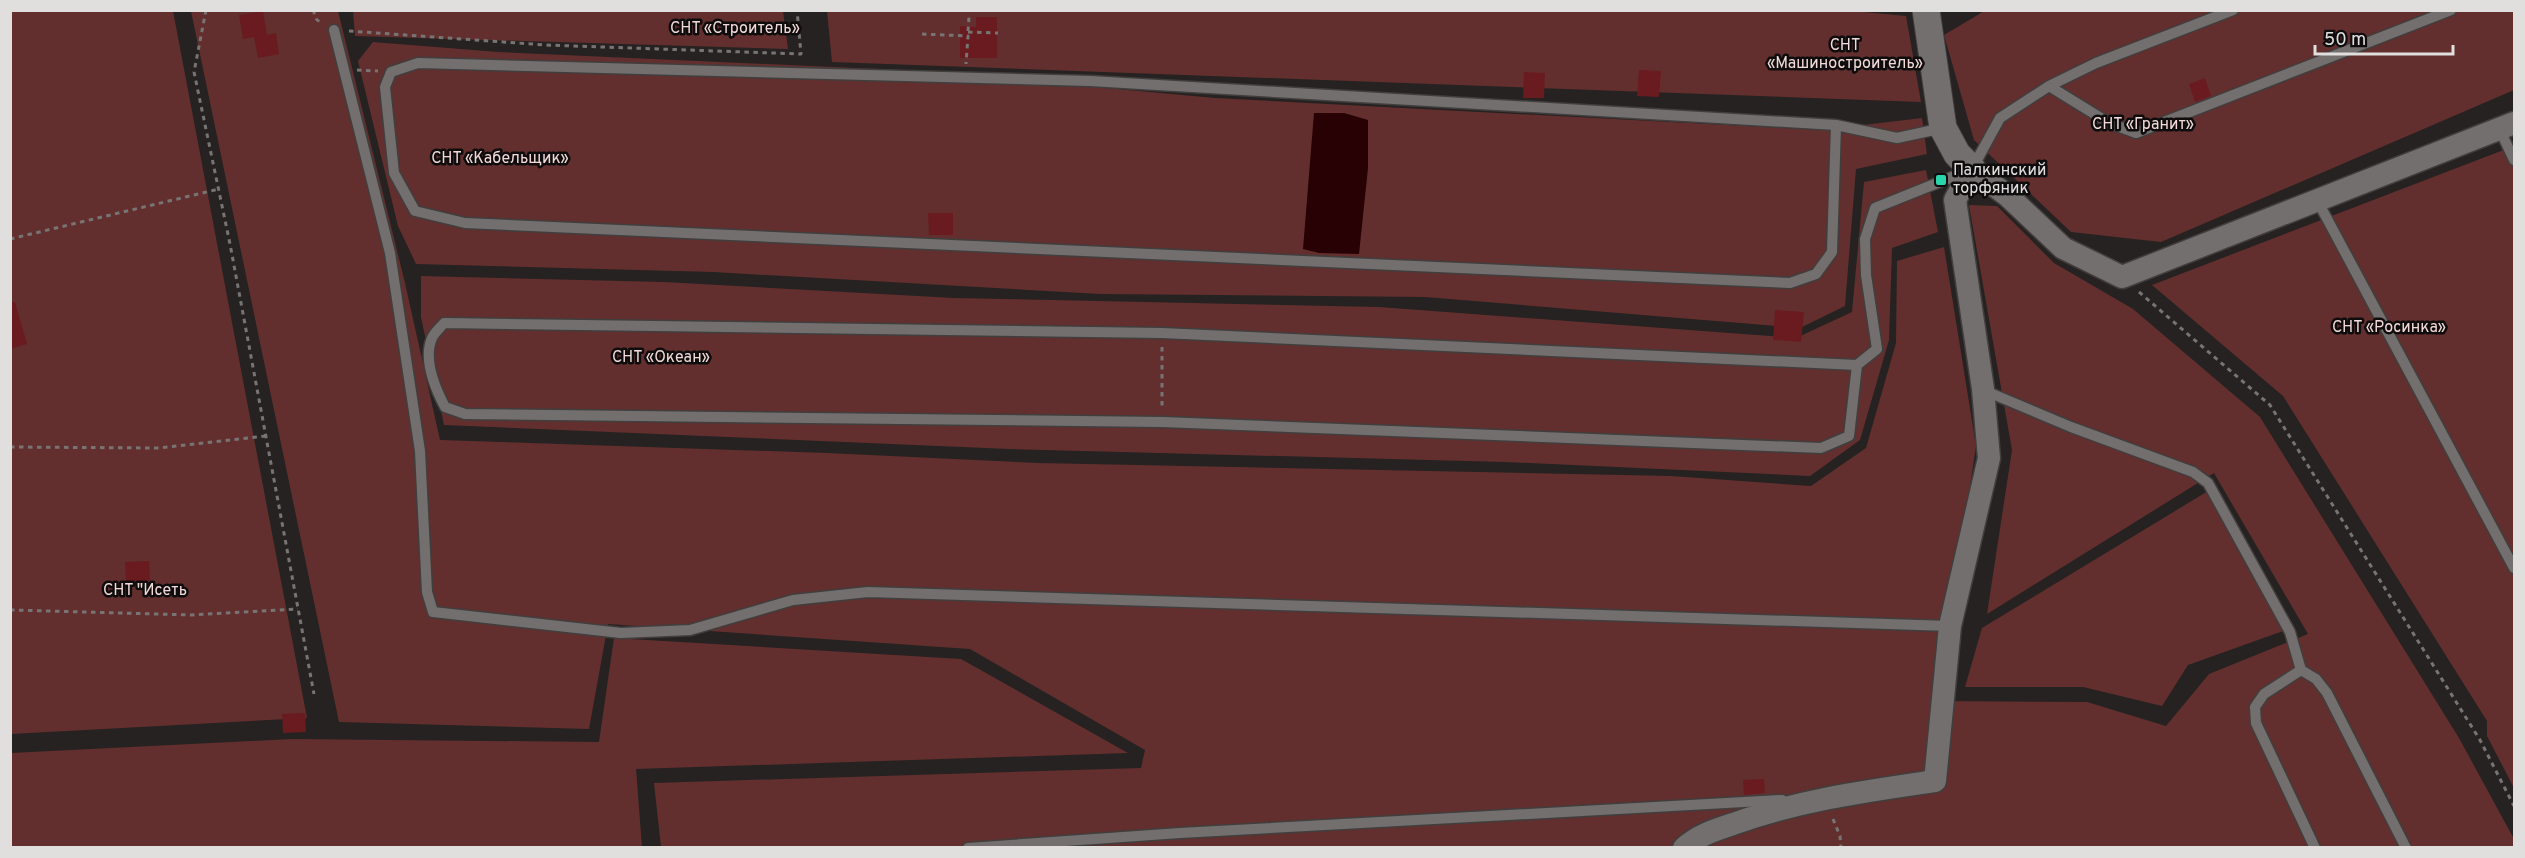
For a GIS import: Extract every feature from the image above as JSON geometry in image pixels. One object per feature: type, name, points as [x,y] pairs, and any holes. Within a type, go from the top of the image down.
[{"type":"street","points":[[1926,10],[1943,128],[1957,154],[1972,169],[2008,196],[2063,248],[2122,277],[2507,126]]},
{"type":"street","points":[[1684,848],[1695,837],[1755,816],[1824,798],[1935,781],[1950,626],[1989,458],[1983,389],[1954,200],[1972,169]]},
{"type":"lane","points":[[1857,365],[1849,436],[1821,448],[1163,422],[465,414],[445,407],[435,387],[429,358],[432,339],[444,323],[1162,333],[1857,365],[1877,349],[1866,275],[1865,239],[1875,208],[1972,169],[2000,118],[2049,86],[2096,63],[2233,10]]},
{"type":"lane","points":[[2049,86],[2109,123],[2136,133],[2451,10]]},
{"type":"lane","points":[[334,30],[390,253],[420,450],[427,592],[433,612],[633,633],[690,630],[793,600],[868,592],[1950,626]]},
{"type":"lane","points":[[1836,124],[1832,252],[1816,274],[1790,282],[465,223],[416,211],[394,173],[385,87],[392,72],[418,63],[430,63],[1078,81],[1836,124],[1897,138],[1943,128]]},
{"type":"lane","points":[[2507,126],[2514,160]]},
{"type":"lane","points":[[2317,200],[2514,568]]},
{"type":"lane","points":[[1983,389],[2071,427],[2193,472],[2208,483],[2290,632],[2301,670],[2316,679],[2327,693],[2406,848]]},
{"type":"lane","points":[[2301,670],[2264,694],[2255,707],[2256,723],[2315,848]]},
{"type":"lane","points":[[968,848],[1192,832],[1824,798]]},
{"type":"path","points":[[206,10],[194,72],[219,189],[314,694]]},
{"type":"path","points":[[313,10],[317,20],[334,30],[546,45],[801,54],[797,10]]},
{"type":"path","points":[[966,68],[969,17]]},
{"type":"path","points":[[922,34],[998,33]]},
{"type":"path","points":[[344,70],[392,72]]},
{"type":"path","points":[[10,238],[219,189]]},
{"type":"path","points":[[2122,277],[2270,405],[2480,740],[2514,806]]},
{"type":"path","points":[[1162,333],[1163,422]]},
{"type":"path","points":[[10,447],[159,448],[266,436]]},
{"type":"path","points":[[10,610],[192,615],[298,609]]},
{"type":"path","points":[[1824,798],[1840,836],[1841,848]]},
{"type":"green space","name":"СНТ «Машиностроитель»","points":[[1843,10],[1906,16],[1921,102],[832,62],[827,11]]},
{"type":"green space","name":"СНТ «Гранит»","points":[[1986,10],[2514,11],[2514,90],[2161,242],[2071,232],[1974,140],[1944,35]]},
{"type":"green space","name":"СНТ \"Исеть","points":[[11,11],[173,11],[307,718],[11,734]]},
{"type":"green space","points":[[191,11],[338,11],[405,283],[440,440],[827,453],[1038,463],[1671,476],[1811,486],[1866,448],[1896,343],[1897,261],[1944,247],[1976,446],[1938,701],[2087,702],[2166,726],[2209,674],[2308,634],[2214,473],[1987,614],[2012,450],[1969,205],[1997,206],[2054,263],[2133,309],[2260,417],[2459,738],[2514,839],[2514,847],[661,847],[654,783],[1141,768],[1145,750],[970,649],[608,624],[589,729],[339,722]]},
{"type":"green space","name":"СНТ «Строитель»","points":[[353,11],[783,11],[788,49],[355,36]]},
{"type":"green space","name":"СНТ «Кабельщик»","points":[[373,42],[498,52],[922,71],[1215,98],[1821,130],[1922,118],[1927,154],[1856,169],[1845,306],[1800,328],[1425,297],[1100,294],[713,272],[416,264],[398,226],[358,61]]},
{"type":"green space","name":"СНТ «Росинка»","points":[[2514,146],[2514,788],[2487,736],[2487,721],[2283,396],[2152,285]]},
{"type":"green space","name":"СНТ «Океан»","points":[[1926,170],[1938,232],[1892,248],[1889,340],[1860,440],[1810,476],[1505,462],[1009,449],[444,425],[421,317],[421,276],[664,282],[954,298],[1379,307],[1796,338],[1852,312],[1864,182]]},
{"type":"green space","points":[[2213,488],[2289,629],[2188,665],[2162,706],[2083,687],[1965,687],[1982,628]]},
{"type":"green space","points":[[614,638],[961,659],[1128,753],[636,769],[642,847],[11,847],[11,753],[292,739],[599,742]]},
{"type":"shaded area","points":[[1314,113],[1344,113],[1368,120],[1368,168],[1359,254],[1319,253],[1303,249]]},
{"type":"building","points":[[263,11],[267,35],[276,33],[279,54],[258,58],[254,37],[243,39],[239,15]]},
{"type":"building","points":[[976,17],[997,17],[997,58],[960,58],[960,26],[976,27]]},
{"type":"building","points":[[1639,70],[1661,71],[1659,97],[1637,96]]},
{"type":"building","points":[[1524,72],[1545,73],[1544,98],[1523,98]]},
{"type":"building","points":[[2205,78],[2211,96],[2195,102],[2189,84]]},
{"type":"building","points":[[928,213],[953,213],[953,235],[929,235]]},
{"type":"building","points":[[10,302],[15,302],[27,344],[10,349]]},
{"type":"building","points":[[1775,310],[1804,312],[1801,342],[1773,340]]},
{"type":"building","points":[[149,561],[150,581],[126,582],[125,562]]},
{"type":"building","points":[[305,713],[306,732],[283,733],[282,714]]},
{"type":"building","points":[[1764,779],[1765,793],[1744,795],[1743,780]]},
{"type":"place","name":"Палкинский торфяник","points":[[1941,180]]}]
